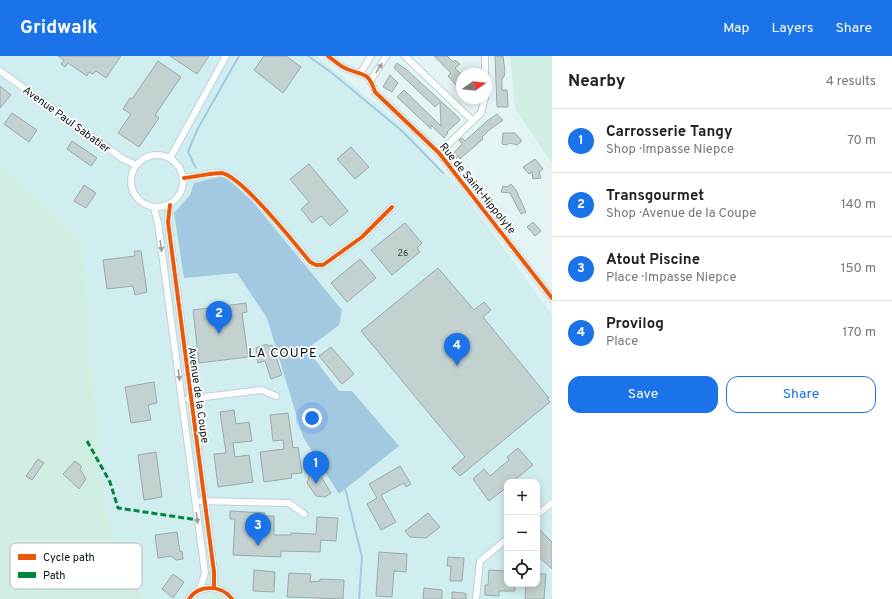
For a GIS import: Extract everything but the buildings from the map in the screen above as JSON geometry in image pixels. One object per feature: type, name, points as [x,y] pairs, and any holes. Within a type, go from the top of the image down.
[{"type":"street","points":[[170,158],[226,56]]},
{"type":"street","name":"Rue de Saint-Hippolyte","points":[[328,56],[346,69],[361,72],[371,80],[375,92],[440,153],[552,298]]},
{"type":"street","points":[[361,72],[371,56]]},
{"type":"street","points":[[371,80],[386,56]]},
{"type":"street","points":[[405,56],[473,121]]},
{"type":"street","points":[[485,56],[485,68]]},
{"type":"street","name":"Avenue Paul Sabatier","points":[[0,71],[123,159],[136,165]]},
{"type":"street","points":[[440,153],[481,114],[484,104]]},
{"type":"street","points":[[156,155],[170,158],[181,170],[184,178],[181,194],[170,205],[154,208],[145,205],[133,192],[131,183],[132,173],[136,165],[141,160],[156,155]]},
{"type":"street","points":[[184,178],[221,173],[231,176],[266,211],[310,262],[316,266],[323,264],[362,237],[392,207]]},
{"type":"street","name":"Avenue de la Coupe","points":[[170,205],[168,222],[214,572],[214,588]]},
{"type":"street","name":"Avenue de la Coupe","points":[[154,208],[158,223],[205,573],[200,589]]},
{"type":"street","points":[[182,400],[262,390],[276,396]]},
{"type":"street","points":[[195,502],[289,503],[304,514]]},
{"type":"street","points":[[540,513],[552,503]]},
{"type":"street","points":[[476,599],[480,561],[504,541]]},
{"type":"street","points":[[189,599],[200,589],[214,588],[228,594],[232,599]]},
{"type":"shaded area","points":[[0,56],[317,56],[405,128],[465,195],[552,315],[552,599],[144,599],[140,589],[142,589],[142,543],[119,543],[107,516],[95,401],[83,242],[0,162]]},
{"type":"green space","points":[[510,56],[552,56],[552,164],[515,108]]},
{"type":"green space","points":[[0,162],[83,242],[95,401],[107,516],[119,543],[10,543],[10,589],[140,589],[144,599],[0,599]]},
{"type":"green space","points":[[214,593],[225,599],[196,599],[202,595]]},
{"type":"water","points":[[224,176],[252,201],[342,310],[339,325],[307,349],[339,391],[352,391],[399,446],[339,494],[303,437],[267,318],[237,273],[184,278],[174,213],[190,195],[194,183]]},
{"type":"waterway","points":[[196,168],[188,152],[197,130],[239,56]]},
{"type":"waterway","points":[[308,56],[332,73],[402,131],[443,173]]},
{"type":"waterway","points":[[345,488],[362,557],[359,599]]},
{"type":"marked path","points":[[87,441],[110,482],[118,508],[198,520]]},
{"type":"cycle path","points":[[328,56],[342,67],[368,77],[375,92],[439,153],[552,298]]},
{"type":"cycle path","points":[[184,178],[221,173],[230,176],[254,197],[310,262],[316,265],[323,265],[362,237],[392,207]]},
{"type":"cycle path","points":[[170,205],[168,222],[214,572],[214,588]]},
{"type":"cycle path","points":[[189,599],[193,594],[210,588],[222,591],[228,594],[232,599]]},
{"type":"place","name":"Transgourmet","points":[[219,334]]},
{"type":"place","name":"Provilog","points":[[457,366]]},
{"type":"place","name":"Carrosserie Tangy","points":[[316,484]]},
{"type":"place","name":"Atout Piscine","points":[[258,546]]},
{"type":"district","name":"LA COUPE","points":[[283,352]]}]
